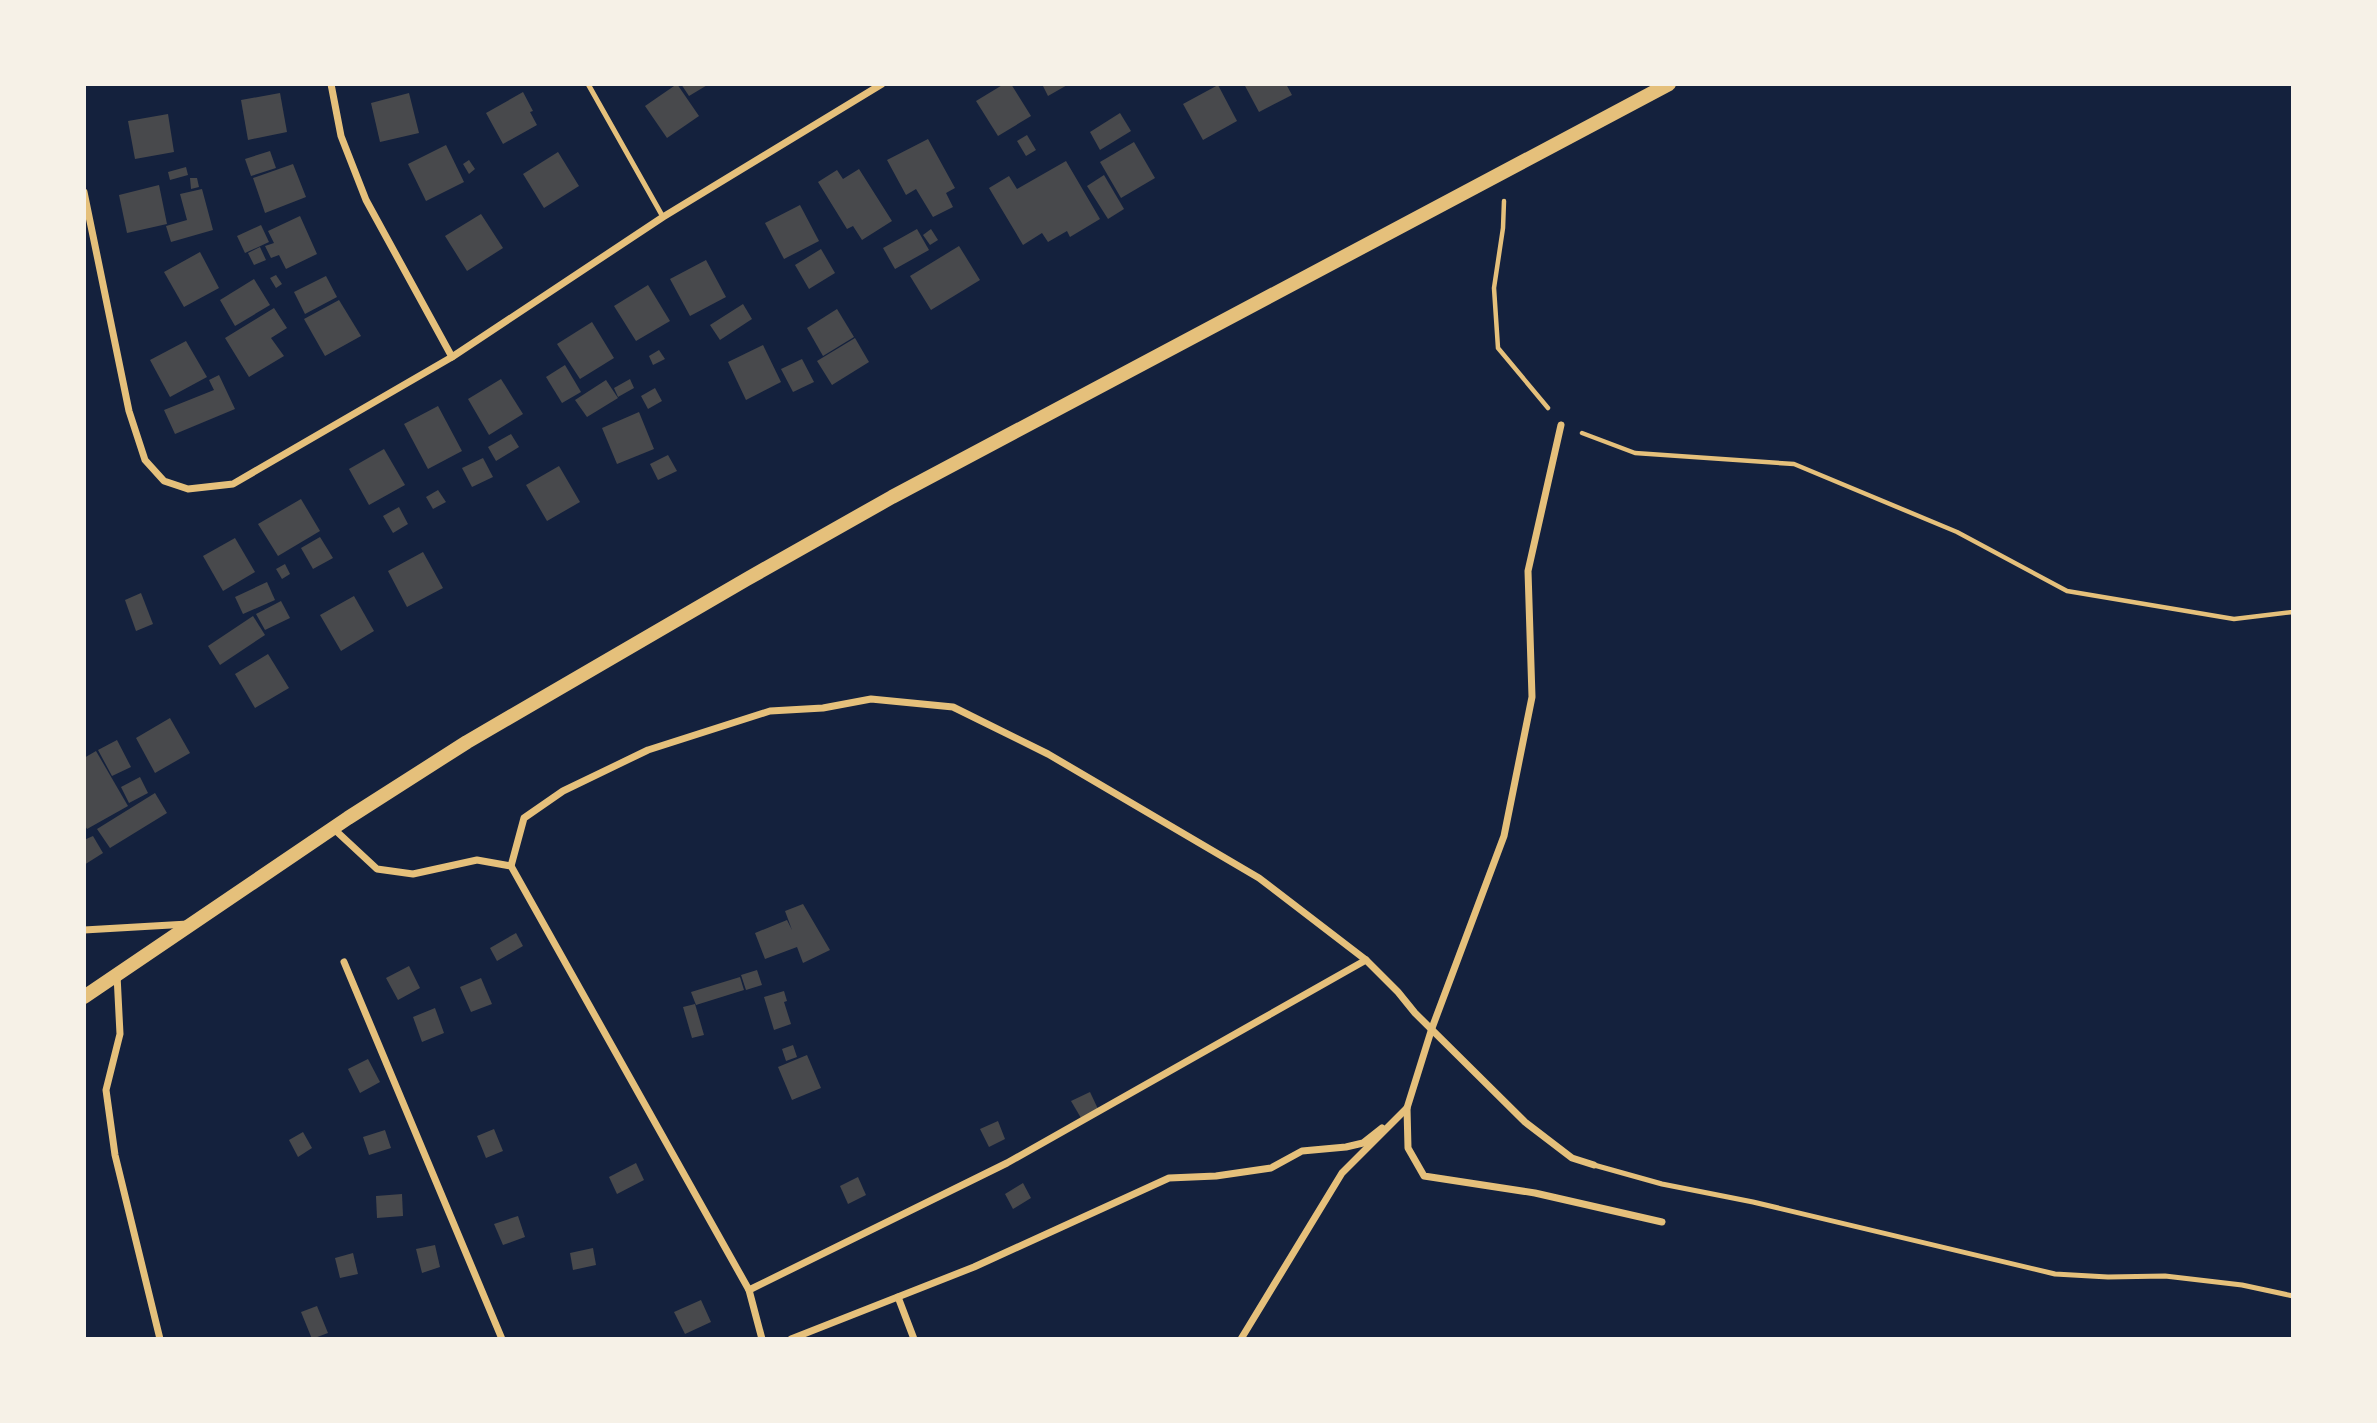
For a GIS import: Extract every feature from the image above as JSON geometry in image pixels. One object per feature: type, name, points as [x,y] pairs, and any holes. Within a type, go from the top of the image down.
[{"type":"main road","points":[[84,997],[333,828],[467,742],[747,579],[880,504],[1669,84]]},
{"type":"street","points":[[331,84],[341,136],[366,200],[452,357]]},
{"type":"street","points":[[84,192],[136,439],[145,460],[164,481],[188,489],[233,484],[452,357],[663,217],[880,85]]},
{"type":"street","points":[[1561,425],[1528,572],[1532,697],[1504,836],[1432,1028],[1408,1108],[1408,1148],[1424,1176],[1535,1193],[1662,1222]]},
{"type":"street","points":[[762,1339],[749,1290],[511,866],[524,818],[564,791],[648,750],[770,711],[823,708],[871,699],[953,707],[1048,754],[1259,878],[1366,960],[1525,1122],[1572,1158],[1594,1165]]},
{"type":"street","points":[[333,828],[377,869],[413,874],[477,860],[511,866]]},
{"type":"street","points":[[84,930],[190,924]]},
{"type":"street","points":[[749,1290],[1007,1163],[1366,960]]},
{"type":"street","points":[[344,962],[502,1339]]},
{"type":"street","points":[[117,974],[120,1034],[106,1090],[116,1155],[160,1339]]},
{"type":"street","points":[[791,1339],[974,1267],[1169,1178],[1216,1176],[1271,1168],[1302,1152],[1363,1143],[1408,1108]]},
{"type":"street","points":[[1241,1339],[1342,1173],[1408,1108]]},
{"type":"street","points":[[898,1297],[914,1339]]},
{"type":"lane","points":[[588,84],[663,217]]},
{"type":"lane","points":[[1594,1165],[1662,1184],[1753,1202],[2054,1274],[2165,1276],[2242,1285],[2293,1296]]},
{"type":"path","points":[[1504,200],[1503,228],[1494,288],[1498,348],[1561,425],[1635,453],[1794,464],[1957,532],[2067,592],[2234,619],[2293,612]]},
{"type":"building","points":[[677,84],[699,116],[667,138],[645,106]]},
{"type":"building","points":[[681,84],[709,84],[689,96]]},
{"type":"building","points":[[1004,84],[1011,84],[1031,116],[998,136],[976,101]]},
{"type":"building","points":[[1042,84],[1069,84],[1048,96]]},
{"type":"building","points":[[1244,84],[1286,84],[1292,95],[1259,112]]},
{"type":"building","points":[[1218,85],[1237,121],[1203,140],[1183,104]]},
{"type":"building","points":[[523,92],[537,125],[503,144],[486,113]]},
{"type":"building","points":[[280,93],[287,132],[248,140],[241,100]]},
{"type":"building","points":[[409,93],[419,133],[380,142],[371,103]]},
{"type":"building","points":[[1120,113],[1131,131],[1100,150],[1090,132]]},
{"type":"building","points":[[168,114],[174,152],[135,159],[128,121]]},
{"type":"building","points":[[1027,135],[1036,150],[1026,156],[1017,141]]},
{"type":"building","points":[[928,139],[955,188],[946,193],[953,207],[933,217],[916,189],[906,195],[887,160]]},
{"type":"building","points":[[1134,142],[1155,178],[1121,198],[1100,162]]},
{"type":"building","points":[[446,145],[464,182],[426,201],[408,164]]},
{"type":"building","points":[[270,151],[276,168],[251,176],[245,159]]},
{"type":"building","points":[[558,152],[579,186],[544,208],[523,174]]},
{"type":"building","points":[[469,160],[475,169],[469,174],[463,164]]},
{"type":"building","points":[[1066,161],[1100,219],[1070,237],[1067,231],[1048,242],[1042,233],[1023,245],[989,188],[1009,176],[1017,189]]},
{"type":"building","points":[[293,164],[306,197],[265,213],[253,178]]},
{"type":"building","points":[[186,167],[188,175],[170,180],[168,172]]},
{"type":"building","points":[[859,169],[892,221],[862,240],[853,226],[847,229],[818,182],[837,170],[843,179]]},
{"type":"building","points":[[1104,175],[1124,209],[1108,219],[1087,186]]},
{"type":"building","points":[[190,178],[197,178],[199,187],[191,189]]},
{"type":"building","points":[[159,185],[167,224],[127,233],[119,195]]},
{"type":"building","points":[[202,189],[213,230],[171,242],[166,226],[187,220],[180,194]]},
{"type":"building","points":[[800,205],[819,241],[784,259],[765,223]]},
{"type":"building","points":[[481,214],[503,248],[467,271],[445,236]]},
{"type":"building","points":[[300,216],[317,254],[286,269],[279,255],[271,258],[265,246],[274,243],[268,231]]},
{"type":"building","points":[[261,225],[269,242],[245,253],[237,236]]},
{"type":"building","points":[[917,229],[929,250],[895,269],[883,248]]},
{"type":"building","points":[[931,229],[938,240],[930,245],[923,235]]},
{"type":"building","points":[[959,246],[980,280],[931,310],[910,276]]},
{"type":"building","points":[[260,247],[266,260],[254,265],[248,253]]},
{"type":"building","points":[[821,249],[835,273],[809,289],[795,265]]},
{"type":"building","points":[[200,252],[219,288],[184,307],[164,272]]},
{"type":"building","points":[[706,260],[726,297],[690,316],[670,279]]},
{"type":"building","points":[[276,275],[282,284],[276,288],[270,278]]},
{"type":"building","points":[[326,276],[337,297],[305,314],[294,292]]},
{"type":"building","points":[[254,279],[270,305],[235,326],[220,300]]},
{"type":"building","points":[[648,285],[670,321],[636,341],[614,306]]},
{"type":"building","points":[[339,300],[361,336],[325,356],[304,319]]},
{"type":"building","points":[[743,304],[752,319],[720,340],[710,325]]},
{"type":"building","points":[[274,308],[287,328],[271,338],[284,356],[249,377],[225,338]]},
{"type":"building","points":[[837,309],[854,337],[823,356],[807,328]]},
{"type":"building","points":[[592,322],[614,358],[580,379],[557,344]]},
{"type":"building","points":[[855,338],[869,362],[832,385],[817,361]]},
{"type":"building","points":[[186,341],[207,377],[170,397],[150,360]]},
{"type":"building","points":[[763,345],[781,382],[746,400],[728,362]]},
{"type":"building","points":[[659,350],[665,359],[653,365],[649,356]]},
{"type":"building","points":[[802,359],[814,382],[793,392],[781,369]]},
{"type":"building","points":[[565,365],[581,392],[562,403],[546,377]]},
{"type":"building","points":[[219,375],[235,409],[175,434],[164,410],[214,390],[209,380]]},
{"type":"building","points":[[501,379],[523,414],[489,435],[468,399]]},
{"type":"building","points":[[630,379],[634,388],[618,397],[614,388]]},
{"type":"building","points":[[606,380],[618,398],[587,417],[575,400]]},
{"type":"building","points":[[655,388],[662,401],[648,409],[641,396]]},
{"type":"building","points":[[438,406],[462,451],[428,469],[404,424]]},
{"type":"building","points":[[639,412],[654,449],[617,464],[602,428]]},
{"type":"building","points":[[511,434],[519,447],[496,461],[488,447]]},
{"type":"building","points":[[384,449],[405,485],[369,505],[349,469]]},
{"type":"building","points":[[668,455],[677,471],[658,480],[650,464]]},
{"type":"building","points":[[483,458],[493,477],[472,487],[462,468]]},
{"type":"building","points":[[559,466],[580,502],[547,521],[526,485]]},
{"type":"building","points":[[438,490],[446,502],[433,509],[426,497]]},
{"type":"building","points":[[301,499],[320,531],[278,556],[258,524]]},
{"type":"building","points":[[399,507],[408,524],[393,533],[383,516]]},
{"type":"building","points":[[320,537],[333,558],[313,569],[301,548]]},
{"type":"building","points":[[235,538],[255,572],[223,591],[203,556]]},
{"type":"building","points":[[423,552],[443,588],[407,607],[388,571]]},
{"type":"building","points":[[285,564],[290,574],[282,579],[276,569]]},
{"type":"building","points":[[267,582],[275,600],[243,614],[235,597]]},
{"type":"building","points":[[141,593],[153,624],[136,631],[125,600]]},
{"type":"building","points":[[354,596],[374,631],[341,651],[320,615]]},
{"type":"building","points":[[281,601],[290,618],[265,630],[256,614]]},
{"type":"building","points":[[253,616],[265,635],[220,665],[208,646]]},
{"type":"building","points":[[268,654],[289,688],[255,708],[235,674]]},
{"type":"building","points":[[170,718],[190,753],[155,773],[136,738]]},
{"type":"building","points":[[117,740],[131,767],[112,776],[98,750]]},
{"type":"building","points":[[96,751],[128,806],[87,829],[84,824],[84,758]]},
{"type":"building","points":[[140,777],[148,793],[129,803],[121,787]]},
{"type":"building","points":[[155,793],[167,813],[110,848],[97,829]]},
{"type":"building","points":[[93,836],[103,853],[84,865],[84,840]]},
{"type":"building","points":[[803,904],[830,950],[803,963],[797,947],[765,959],[755,933],[787,920],[792,930],[785,911]]},
{"type":"building","points":[[516,933],[523,946],[497,961],[490,948]]},
{"type":"building","points":[[409,966],[420,988],[398,1000],[386,978]]},
{"type":"building","points":[[757,970],[762,985],[746,990],[741,975]]},
{"type":"building","points":[[740,977],[744,990],[696,1005],[691,992]]},
{"type":"building","points":[[481,978],[492,1004],[471,1012],[460,987]]},
{"type":"building","points":[[784,991],[787,1001],[784,1002],[791,1024],[774,1030],[764,997]]},
{"type":"building","points":[[695,1004],[704,1035],[692,1038],[683,1007]]},
{"type":"building","points":[[435,1008],[444,1033],[422,1042],[413,1017]]},
{"type":"building","points":[[793,1045],[797,1057],[786,1061],[782,1049]]},
{"type":"building","points":[[807,1055],[821,1088],[792,1100],[778,1067]]},
{"type":"building","points":[[368,1059],[380,1082],[360,1093],[348,1069]]},
{"type":"building","points":[[1090,1092],[1098,1109],[1081,1118],[1071,1101]]},
{"type":"building","points":[[998,1121],[1005,1139],[989,1147],[980,1129]]},
{"type":"building","points":[[494,1129],[503,1151],[486,1158],[477,1136]]},
{"type":"building","points":[[385,1130],[391,1148],[369,1155],[363,1137]]},
{"type":"building","points":[[303,1132],[312,1148],[298,1157],[289,1140]]},
{"type":"building","points":[[636,1163],[644,1180],[617,1194],[609,1177]]},
{"type":"building","points":[[858,1177],[866,1195],[848,1204],[840,1186]]},
{"type":"building","points":[[1023,1183],[1031,1198],[1013,1209],[1005,1194]]},
{"type":"building","points":[[402,1194],[403,1216],[377,1218],[376,1196]]},
{"type":"building","points":[[518,1216],[525,1237],[503,1245],[494,1224]]},
{"type":"building","points":[[435,1245],[440,1267],[422,1273],[416,1249]]},
{"type":"building","points":[[593,1248],[596,1265],[573,1270],[570,1253]]},
{"type":"building","points":[[353,1253],[358,1274],[340,1278],[335,1258]]},
{"type":"building","points":[[701,1300],[711,1322],[685,1334],[674,1312]]},
{"type":"building","points":[[317,1306],[328,1333],[312,1339],[301,1312]]}]
